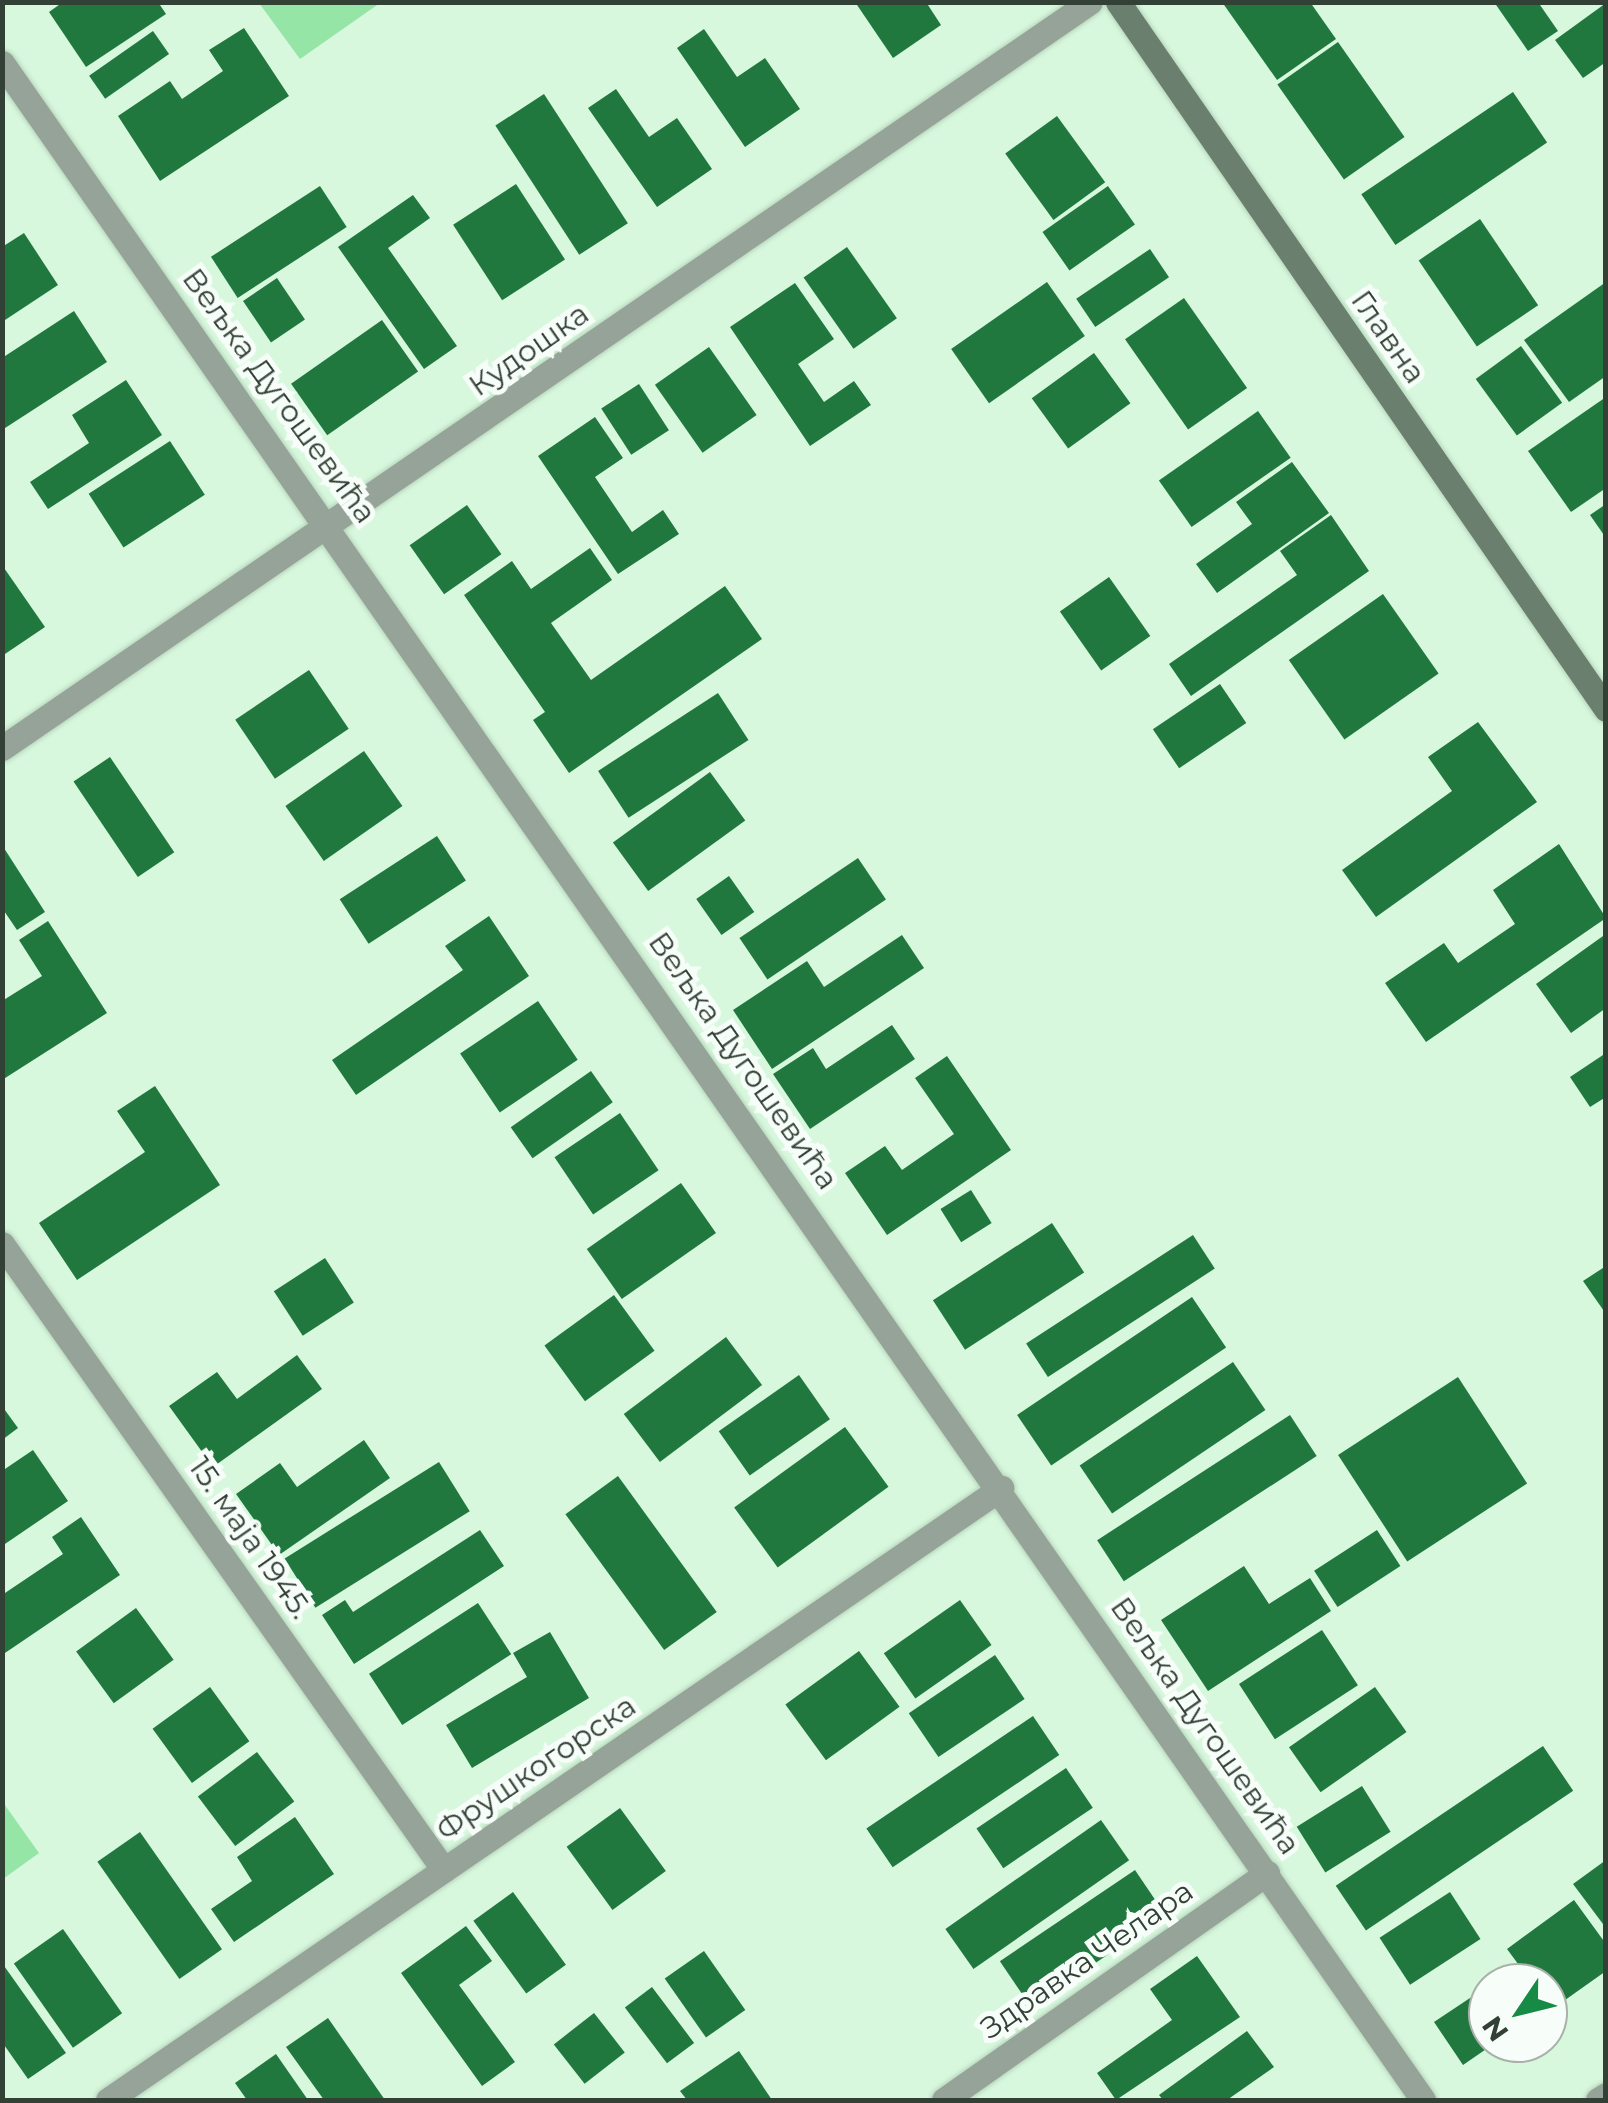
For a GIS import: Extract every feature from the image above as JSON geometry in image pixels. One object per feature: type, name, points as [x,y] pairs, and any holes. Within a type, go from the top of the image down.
[{"type":"main road","name":"Главна","points":[[1118,2],[1606,709]]},
{"type":"street","name":"Кудошка","points":[[2,748],[332,526],[1090,2]]},
{"type":"street","name":"Вељка Дугошевића","points":[[2,63],[332,526],[1423,2100]]},
{"type":"street","name":"15. маја 1945.","points":[[2,1244],[444,1870]]},
{"type":"street","name":"Фрушкогорска","points":[[108,2100],[1001,1488]]},
{"type":"street","name":"Здравка Челара","points":[[944,2100],[1267,1873]]},
{"type":"street","points":[[1598,2100],[1606,2095]]},
{"type":"green space","points":[[259,3],[380,3],[300,59]]},
{"type":"green space","points":[[2,1801],[39,1853],[3,1879],[2,1879]]},
{"type":"building","points":[[63,2],[158,2],[166,14],[86,67],[49,12]]},
{"type":"building","points":[[855,2],[926,2],[941,25],[893,58]]},
{"type":"building","points":[[1222,2],[1310,2],[1336,39],[1277,80]]},
{"type":"building","points":[[1494,2],[1538,2],[1558,31],[1528,51]]},
{"type":"building","points":[[1606,3],[1606,62],[1583,78],[1555,40]]},
{"type":"building","points":[[244,28],[289,96],[160,181],[118,116],[170,81],[182,99],[223,71],[209,50]]},
{"type":"building","points":[[704,29],[737,77],[765,58],[800,109],[745,147],[677,48]]},
{"type":"building","points":[[153,31],[169,54],[105,99],[89,76]]},
{"type":"building","points":[[1338,42],[1405,137],[1344,179],[1277,84]]},
{"type":"building","points":[[616,89],[649,137],[677,118],[712,169],[657,207],[588,108]]},
{"type":"building","points":[[1513,92],[1547,143],[1395,245],[1361,194]]},
{"type":"building","points":[[544,94],[628,223],[579,255],[495,126]]},
{"type":"building","points":[[1057,116],[1105,182],[1053,220],[1005,154]]},
{"type":"building","points":[[516,184],[565,259],[502,300],[453,225]]},
{"type":"building","points":[[320,186],[347,227],[238,298],[211,257]]},
{"type":"building","points":[[1108,186],[1135,225],[1069,270],[1042,232]]},
{"type":"building","points":[[413,195],[430,218],[388,248],[457,346],[424,369],[338,247]]},
{"type":"building","points":[[1480,219],[1538,305],[1477,347],[1419,260]]},
{"type":"building","points":[[24,233],[58,285],[2,322],[2,247]]},
{"type":"building","points":[[847,247],[897,318],[853,349],[804,277]]},
{"type":"building","points":[[1150,249],[1169,277],[1095,327],[1076,299]]},
{"type":"building","points":[[277,278],[305,319],[271,342],[243,301]]},
{"type":"building","points":[[1047,282],[1085,336],[989,403],[951,349]]},
{"type":"building","points":[[1606,282],[1606,376],[1569,402],[1524,340]]},
{"type":"building","points":[[795,283],[834,339],[798,364],[824,402],[854,381],[871,405],[810,446],[730,327]]},
{"type":"building","points":[[1184,298],[1247,388],[1188,429],[1125,339]]},
{"type":"building","points":[[74,311],[107,362],[2,430],[2,358]]},
{"type":"building","points":[[382,320],[418,372],[327,435],[291,384]]},
{"type":"building","points":[[1521,346],[1562,403],[1517,436],[1476,379]]},
{"type":"building","points":[[709,347],[757,415],[703,453],[655,385]]},
{"type":"building","points":[[1094,353],[1130,403],[1068,448],[1032,398]]},
{"type":"building","points":[[126,380],[162,435],[48,509],[30,482],[89,443],[72,415]]},
{"type":"building","points":[[639,384],[669,430],[631,455],[601,409]]},
{"type":"building","points":[[1606,397],[1606,488],[1571,512],[1528,451]]},
{"type":"building","points":[[1258,411],[1291,458],[1192,527],[1159,480]]},
{"type":"building","points":[[595,417],[623,458],[595,477],[632,532],[663,510],[679,534],[618,574],[538,456]]},
{"type":"building","points":[[170,441],[205,495],[124,548],[89,494]]},
{"type":"building","points":[[1292,462],[1329,513],[1217,593],[1196,564],[1252,524],[1236,502]]},
{"type":"building","points":[[1606,504],[1606,538],[1590,515]]},
{"type":"building","points":[[467,505],[501,554],[444,594],[410,545]]},
{"type":"building","points":[[1331,515],[1369,571],[1191,696],[1169,664],[1297,575],[1280,551]]},
{"type":"building","points":[[590,548],[612,580],[551,623],[591,680],[725,586],[762,639],[569,773],[533,720],[545,712],[464,595],[512,561],[531,589]]},
{"type":"building","points":[[2,565],[45,627],[2,656]]},
{"type":"building","points":[[1109,577],[1150,636],[1101,670],[1060,611]]},
{"type":"building","points":[[1383,594],[1439,673],[1344,739],[1289,660]]},
{"type":"building","points":[[309,670],[349,729],[275,779],[235,720]]},
{"type":"building","points":[[1220,684],[1246,723],[1179,768],[1153,729]]},
{"type":"building","points":[[718,693],[748,740],[629,818],[598,771]]},
{"type":"building","points":[[1478,722],[1537,802],[1376,917],[1342,870],[1452,791],[1428,757]]},
{"type":"building","points":[[364,751],[402,806],[324,861],[285,806]]},
{"type":"building","points":[[110,757],[174,852],[138,877],[74,782]]},
{"type":"building","points":[[710,772],[745,821],[648,891],[613,843]]},
{"type":"building","points":[[437,836],[466,880],[369,944],[340,899]]},
{"type":"building","points":[[1559,844],[1606,918],[1426,1042],[1385,983],[1444,943],[1458,963],[1515,924],[1493,890]]},
{"type":"building","points":[[2,845],[45,912],[17,930],[2,908]]},
{"type":"building","points":[[858,858],[886,899],[767,979],[739,938]]},
{"type":"building","points":[[729,876],[754,912],[721,935],[696,899]]},
{"type":"building","points":[[489,916],[529,976],[356,1095],[332,1060],[463,970],[445,946]]},
{"type":"building","points":[[48,921],[107,1013],[2,1080],[2,1001],[42,976],[19,940]]},
{"type":"building","points":[[902,935],[924,968],[772,1069],[733,1010],[807,961],[824,987]]},
{"type":"building","points":[[1603,936],[1606,1008],[1571,1033],[1536,984]]},
{"type":"building","points":[[538,1001],[578,1060],[500,1112],[460,1054]]},
{"type":"building","points":[[892,1025],[915,1059],[810,1129],[773,1074],[813,1048],[826,1069]]},
{"type":"building","points":[[1606,1053],[1606,1097],[1590,1107],[1570,1077]]},
{"type":"building","points":[[947,1056],[1011,1150],[887,1235],[845,1173],[885,1146],[902,1170],[954,1134],[915,1078]]},
{"type":"building","points":[[591,1071],[613,1102],[533,1158],[511,1127]]},
{"type":"building","points":[[155,1086],[220,1185],[77,1280],[39,1223],[145,1152],[117,1111]]},
{"type":"building","points":[[620,1113],[659,1170],[593,1214],[555,1157]]},
{"type":"building","points":[[681,1183],[716,1233],[622,1299],[587,1249]]},
{"type":"building","points":[[971,1190],[992,1223],[961,1242],[940,1209]]},
{"type":"building","points":[[1052,1223],[1084,1272],[965,1350],[933,1300]]},
{"type":"building","points":[[1193,1235],[1215,1269],[1048,1377],[1026,1343]]},
{"type":"building","points":[[325,1258],[354,1302],[303,1336],[274,1291]]},
{"type":"building","points":[[1606,1266],[1606,1314],[1583,1281]]},
{"type":"building","points":[[614,1295],[655,1351],[585,1401],[544,1346]]},
{"type":"building","points":[[1192,1297],[1226,1348],[1051,1466],[1017,1415]]},
{"type":"building","points":[[726,1337],[762,1385],[660,1462],[624,1414]]},
{"type":"building","points":[[297,1355],[322,1389],[213,1467],[169,1406],[217,1372],[237,1399]]},
{"type":"building","points":[[1233,1362],[1265,1410],[1112,1514],[1080,1465]]},
{"type":"building","points":[[799,1375],[830,1419],[750,1475],[719,1431]]},
{"type":"building","points":[[1458,1377],[1527,1484],[1407,1561],[1338,1455]]},
{"type":"building","points":[[2,1406],[18,1428],[2,1440]]},
{"type":"building","points":[[1290,1415],[1317,1456],[1124,1581],[1097,1540]]},
{"type":"building","points":[[845,1427],[888,1487],[778,1567],[734,1508]]},
{"type":"building","points":[[364,1440],[390,1478],[279,1555],[236,1494],[280,1463],[297,1487]]},
{"type":"building","points":[[33,1450],[68,1501],[2,1546],[2,1471]]},
{"type":"building","points":[[439,1462],[470,1511],[315,1608],[285,1558]]},
{"type":"building","points":[[618,1476],[717,1612],[664,1650],[565,1514]]},
{"type":"building","points":[[81,1517],[120,1575],[2,1655],[2,1595],[63,1554],[52,1537]]},
{"type":"building","points":[[480,1530],[504,1566],[354,1664],[322,1615],[345,1600],[353,1612]]},
{"type":"building","points":[[1377,1530],[1400,1566],[1338,1607],[1314,1571]]},
{"type":"building","points":[[1244,1566],[1269,1604],[1310,1578],[1331,1611],[1208,1691],[1161,1620]]},
{"type":"building","points":[[960,1600],[992,1645],[915,1698],[884,1653]]},
{"type":"building","points":[[478,1603],[511,1654],[402,1725],[369,1674]]},
{"type":"building","points":[[136,1608],[174,1660],[114,1703],[76,1651]]},
{"type":"building","points":[[1322,1630],[1358,1685],[1275,1739],[1239,1684]]},
{"type":"building","points":[[550,1632],[589,1698],[472,1768],[446,1725],[527,1677],[513,1653]]},
{"type":"building","points":[[859,1651],[900,1707],[826,1760],[785,1704]]},
{"type":"building","points":[[995,1655],[1025,1699],[938,1757],[909,1713]]},
{"type":"building","points":[[210,1687],[249,1741],[192,1783],[153,1729]]},
{"type":"building","points":[[1375,1687],[1407,1732],[1321,1792],[1289,1747]]},
{"type":"building","points":[[1033,1716],[1059,1755],[893,1867],[866,1828]]},
{"type":"building","points":[[1543,1746],[1573,1791],[1366,1931],[1336,1886]]},
{"type":"building","points":[[257,1752],[294,1802],[235,1846],[198,1797]]},
{"type":"building","points":[[1066,1768],[1093,1808],[1003,1868],[976,1828]]},
{"type":"building","points":[[1362,1786],[1391,1832],[1325,1873],[1297,1827]]},
{"type":"building","points":[[620,1808],[666,1871],[612,1910],[567,1847]]},
{"type":"building","points":[[295,1817],[334,1874],[234,1942],[211,1909],[252,1881],[237,1857]]},
{"type":"building","points":[[1101,1820],[1129,1860],[973,1969],[945,1929]]},
{"type":"building","points":[[140,1832],[222,1949],[179,1979],[97,1862]]},
{"type":"building","points":[[1606,1860],[1606,1928],[1573,1884]]},
{"type":"building","points":[[1135,1870],[1166,1916],[1031,2007],[1000,1961]]},
{"type":"building","points":[[513,1892],[566,1965],[526,1994],[473,1921]]},
{"type":"building","points":[[1450,1892],[1480,1939],[1410,1985],[1380,1938]]},
{"type":"building","points":[[1574,1900],[1606,1944],[1606,1971],[1568,1998],[1568,1963],[1517,1963],[1507,1949]]},
{"type":"building","points":[[466,1926],[492,1961],[459,1985],[515,2062],[482,2086],[401,1973]]},
{"type":"building","points":[[63,1929],[122,2013],[73,2048],[14,1963]]},
{"type":"building","points":[[704,1951],[745,2010],[706,2038],[665,1979]]},
{"type":"building","points":[[1197,1956],[1240,2017],[1116,2100],[1097,2073],[1172,2020],[1150,1989]]},
{"type":"building","points":[[2,1963],[66,2053],[28,2079],[2,2042]]},
{"type":"building","points":[[652,1987],[694,2043],[667,2063],[625,2007]]},
{"type":"building","points":[[1468,1999],[1468,2062],[1463,2065],[1434,2022]]},
{"type":"building","points":[[594,2013],[625,2052],[585,2084],[554,2044]]},
{"type":"building","points":[[328,2018],[385,2100],[324,2100],[286,2047]]},
{"type":"building","points":[[1247,2031],[1274,2067],[1227,2100],[1163,2100],[1159,2095]]},
{"type":"building","points":[[739,2051],[772,2100],[687,2100],[680,2091]]},
{"type":"building","points":[[276,2054],[308,2100],[247,2100],[235,2083]]}]
